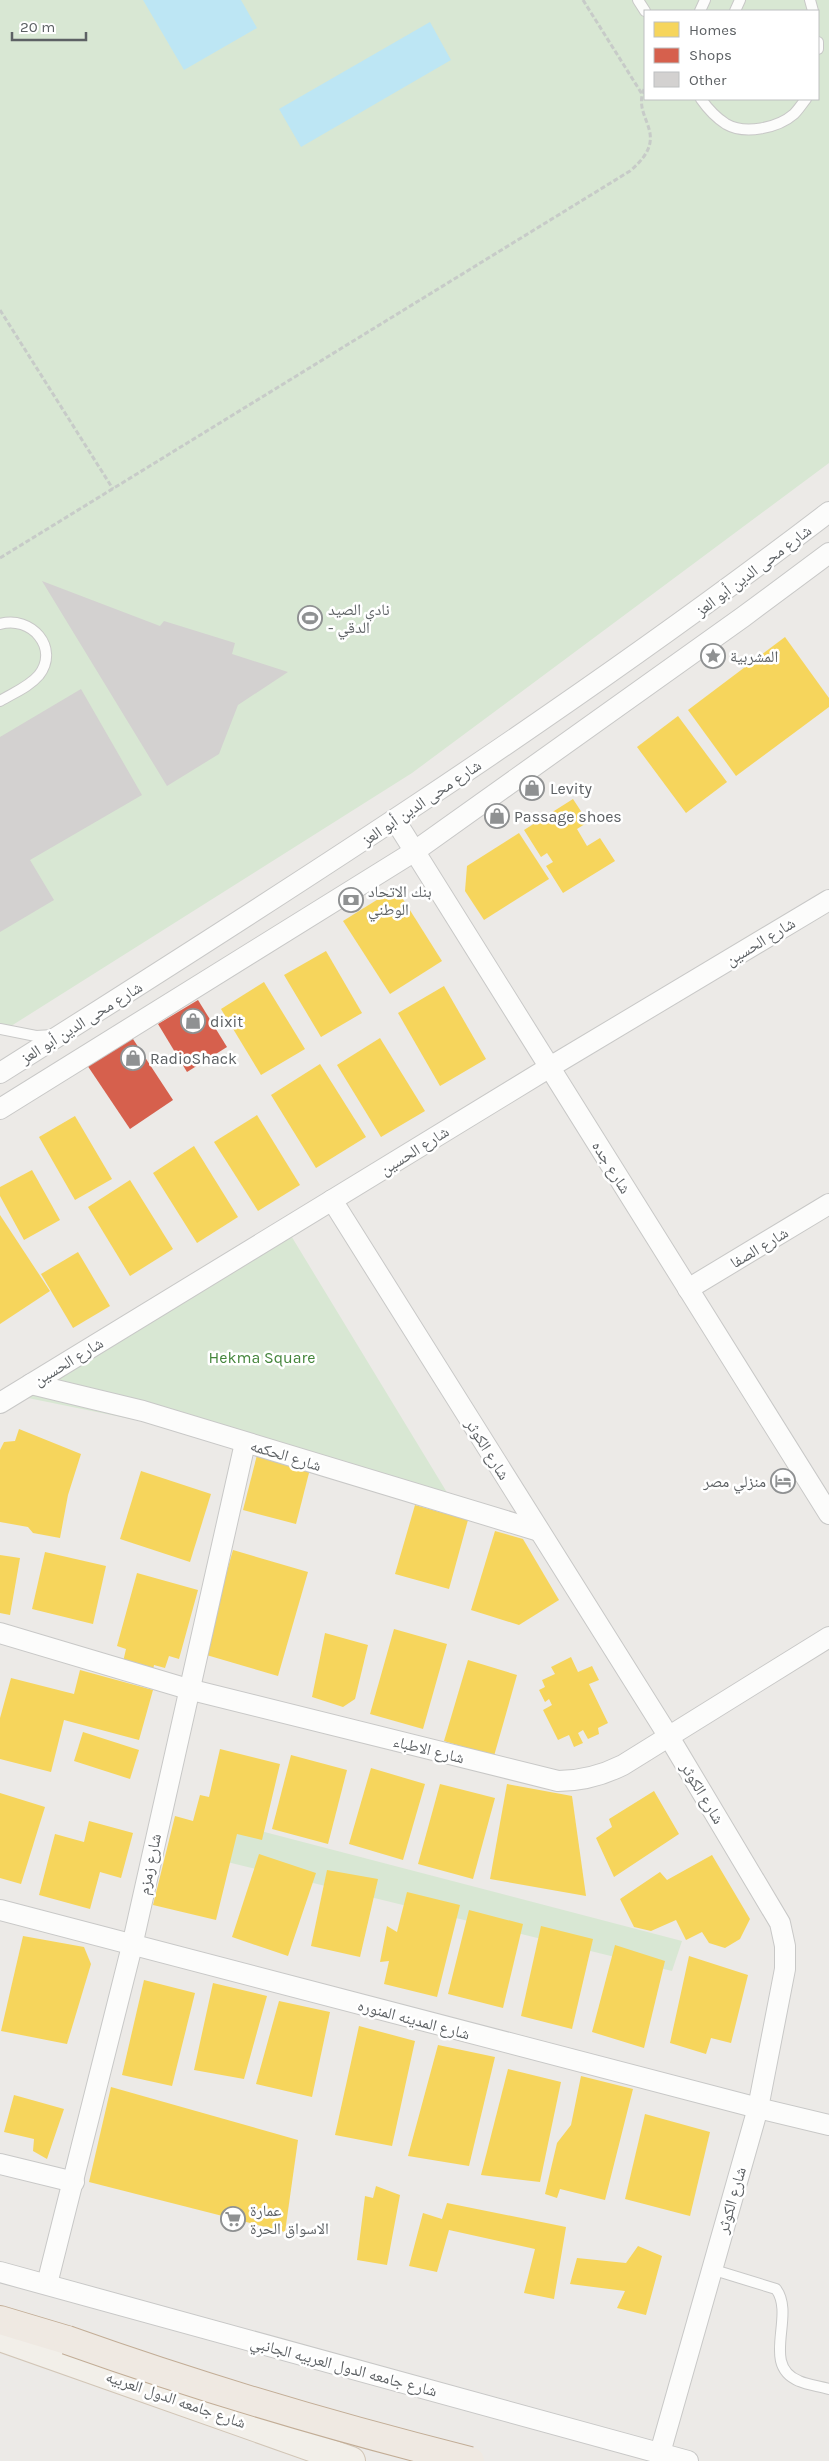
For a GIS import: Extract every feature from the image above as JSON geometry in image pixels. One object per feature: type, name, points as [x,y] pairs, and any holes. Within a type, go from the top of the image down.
[{"type":"highway","points":[[0,2320],[67,2340],[144,2368],[350,2431],[470,2461]]},
{"type":"main road","name":"شارع جامعه الدول العربيه","points":[[0,2338],[351,2461]]},
{"type":"street","name":"شارع محى الدين أبو العز","points":[[0,1073],[395,820],[718,597],[829,512]]},
{"type":"street","name":"شارع محى الدين أبو العز","points":[[0,1108],[415,851],[743,617],[829,552]]},
{"type":"street","name":"شارع جده","points":[[395,820],[688,1289],[827,1505]]},
{"type":"street","name":"شارع الحسين","points":[[0,1403],[550,1067],[829,900]]},
{"type":"street","name":"شارع الكوثر","points":[[332,1200],[669,1737],[780,1923],[785,1946],[785,1970],[758,2108],[660,2453]]},
{"type":"street","name":"شارع الصفا","points":[[688,1289],[829,1204]]},
{"type":"street","name":"شارع الحكمه","points":[[31,1384],[143,1411],[540,1531]]},
{"type":"street","name":"شارع زمزم","points":[[47,2284],[132,1946],[188,1689],[245,1443]]},
{"type":"street","name":"شارع الاطباء","points":[[0,1633],[188,1689],[558,1781],[578,1781],[607,1773],[669,1737],[829,1637]]},
{"type":"street","name":"شارع المدينه المنوره","points":[[0,1910],[132,1946],[829,2125]]},
{"type":"street","points":[[0,2164],[74,2182]]},
{"type":"street","name":"شارع جامعه الدول العربيه الجانبي","points":[[0,2272],[688,2461]]},
{"type":"lane","points":[[702,100],[710,112],[728,125],[750,130],[773,126],[793,115],[805,100]]},
{"type":"lane","points":[[0,624],[21,622],[32,628],[41,638],[45,650],[45,663],[40,674],[30,683],[0,701]]},
{"type":"lane","points":[[0,1029],[36,1036],[59,1035]]},
{"type":"lane","points":[[711,2269],[776,2289],[784,2303],[779,2357],[784,2368],[798,2380],[829,2389]]},
{"type":"path","points":[[0,558],[630,171],[642,161],[650,150],[651,130],[645,115],[642,94],[582,0]]},
{"type":"path","points":[[642,94],[644,89]]},
{"type":"path","points":[[0,310],[113,489]]},
{"type":"green space","name":"نادي الصيد - الدقي","points":[[0,0],[829,0],[829,463],[412,773],[0,1033]]},
{"type":"green space","name":"Hekma Square","points":[[290,1234],[454,1504],[210,1435],[28,1398]]},
{"type":"green space","points":[[234,1824],[682,1941],[672,1971],[223,1861]]},
{"type":"water","points":[[143,0],[241,0],[257,28],[184,70]]},
{"type":"water","points":[[430,22],[451,60],[301,147],[279,109]]},
{"type":"building: Homes","points":[[785,637],[829,698],[829,707],[736,776],[688,710]]},
{"type":"building: Homes","points":[[678,716],[727,782],[686,813],[637,747]]},
{"type":"building: Homes","points":[[573,799],[588,822],[577,829],[587,846],[600,838],[615,861],[563,893],[546,866],[553,862],[547,853],[541,857],[524,830]]},
{"type":"building: Homes","points":[[519,833],[549,879],[484,920],[465,891],[467,866]]},
{"type":"building: Homes","points":[[396,888],[442,961],[390,994],[343,921]]},
{"type":"building: Homes","points":[[326,951],[362,1013],[321,1037],[284,975]]},
{"type":"building: Homes","points":[[264,982],[305,1049],[261,1075],[221,1009]]},
{"type":"building: Homes","points":[[444,986],[486,1059],[440,1086],[398,1013]]},
{"type":"building: Homes","points":[[380,1038],[425,1111],[381,1137],[337,1065]]},
{"type":"building: Homes","points":[[320,1064],[366,1137],[316,1168],[271,1095]]},
{"type":"building: Homes","points":[[257,1115],[300,1185],[258,1211],[214,1142]]},
{"type":"building: Homes","points":[[75,1116],[112,1179],[75,1200],[39,1137]]},
{"type":"building: Homes","points":[[194,1146],[238,1217],[197,1243],[153,1173]]},
{"type":"building: Homes","points":[[32,1170],[60,1220],[24,1240],[0,1196],[0,1187]]},
{"type":"building: Homes","points":[[130,1180],[173,1249],[130,1276],[88,1207]]},
{"type":"building: Homes","points":[[0,1215],[50,1291],[0,1324]]},
{"type":"building: Homes","points":[[78,1252],[110,1306],[73,1328],[41,1274]]},
{"type":"building: Homes","points":[[19,1429],[81,1454],[68,1495],[60,1538],[33,1533],[28,1527],[0,1522],[0,1450],[4,1442],[15,1441]]},
{"type":"building: Homes","points":[[257,1455],[310,1469],[296,1524],[243,1510]]},
{"type":"building: Homes","points":[[141,1471],[211,1494],[190,1562],[120,1539]]},
{"type":"building: Homes","points":[[415,1505],[468,1520],[449,1589],[395,1574]]},
{"type":"building: Homes","points":[[495,1531],[523,1539],[559,1600],[519,1625],[471,1610]]},
{"type":"building: Homes","points":[[233,1550],[308,1572],[278,1676],[203,1654]]},
{"type":"building: Homes","points":[[45,1552],[106,1566],[93,1624],[32,1609]]},
{"type":"building: Homes","points":[[0,1555],[20,1558],[10,1615],[0,1613]]},
{"type":"building: Homes","points":[[137,1573],[198,1590],[179,1659],[169,1656],[165,1668],[154,1665],[153,1670],[123,1662],[126,1649],[117,1646]]},
{"type":"building: Homes","points":[[394,1629],[447,1644],[423,1729],[370,1714]]},
{"type":"building: Homes","points":[[325,1633],[368,1645],[355,1699],[343,1707],[312,1697]]},
{"type":"building: Homes","points":[[571,1657],[578,1672],[592,1666],[599,1680],[589,1684],[608,1723],[598,1728],[599,1734],[588,1739],[583,1730],[578,1733],[583,1743],[574,1747],[569,1735],[558,1740],[543,1710],[552,1705],[549,1699],[545,1702],[539,1690],[545,1687],[542,1680],[555,1674],[551,1667]]},
{"type":"building: Homes","points":[[468,1660],[517,1675],[494,1756],[444,1741]]},
{"type":"building: Homes","points":[[80,1670],[153,1690],[139,1740],[64,1720],[51,1772],[0,1759],[0,1718],[11,1678],[74,1694]]},
{"type":"building: Homes","points":[[83,1732],[139,1750],[130,1779],[74,1761]]},
{"type":"building: Homes","points":[[220,1749],[280,1764],[262,1840],[237,1834],[216,1920],[153,1905],[175,1816],[193,1821],[200,1795],[209,1797]]},
{"type":"building: Homes","points":[[291,1755],[347,1770],[328,1844],[272,1829]]},
{"type":"building: Homes","points":[[371,1768],[425,1784],[403,1860],[349,1844]]},
{"type":"building: Homes","points":[[440,1784],[495,1798],[473,1879],[418,1864]]},
{"type":"building: Homes","points":[[507,1784],[572,1796],[586,1896],[490,1879]]},
{"type":"building: Homes","points":[[654,1791],[679,1834],[614,1877],[596,1838],[612,1827],[609,1819]]},
{"type":"building: Homes","points":[[0,1793],[45,1807],[21,1884],[0,1878]]},
{"type":"building: Homes","points":[[89,1821],[133,1833],[121,1878],[100,1872],[90,1909],[39,1895],[55,1834],[84,1842]]},
{"type":"building: Homes","points":[[259,1854],[316,1873],[288,1956],[232,1937]]},
{"type":"building: Homes","points":[[712,1855],[750,1919],[740,1939],[725,1948],[709,1943],[702,1932],[686,1940],[676,1920],[651,1931],[634,1927],[620,1899],[660,1872],[667,1880]]},
{"type":"building: Homes","points":[[327,1870],[378,1879],[360,1957],[311,1946]]},
{"type":"building: Homes","points":[[407,1892],[460,1905],[437,1997],[384,1984],[389,1961],[380,1962],[387,1926],[397,1932]]},
{"type":"building: Homes","points":[[469,1910],[523,1924],[503,2008],[448,1994]]},
{"type":"building: Homes","points":[[541,1926],[593,1939],[572,2029],[521,2016]]},
{"type":"building: Homes","points":[[23,1936],[84,1947],[91,1964],[67,2044],[1,2031]]},
{"type":"building: Homes","points":[[615,1945],[665,1961],[644,2048],[592,2032]]},
{"type":"building: Homes","points":[[689,1956],[748,1975],[731,2043],[711,2038],[706,2054],[670,2043]]},
{"type":"building: Homes","points":[[144,1980],[195,1993],[172,2086],[122,2075]]},
{"type":"building: Homes","points":[[213,1983],[267,1996],[244,2079],[194,2070]]},
{"type":"building: Homes","points":[[279,2001],[330,2012],[312,2097],[256,2084]]},
{"type":"building: Homes","points":[[359,2026],[415,2041],[392,2146],[335,2135]]},
{"type":"building: Homes","points":[[438,2045],[495,2057],[469,2166],[408,2156]]},
{"type":"building: Homes","points":[[508,2069],[561,2082],[540,2182],[481,2175]]},
{"type":"building: Homes","points":[[581,2076],[633,2089],[605,2200],[560,2189],[557,2198],[545,2194],[557,2143],[571,2125]]},
{"type":"building: Homes","points":[[111,2087],[298,2140],[285,2232],[89,2182]]},
{"type":"building: Homes","points":[[14,2095],[64,2109],[47,2159],[33,2151],[34,2139],[4,2132]]},
{"type":"building: Homes","points":[[645,2114],[710,2132],[690,2216],[625,2199]]},
{"type":"building: Homes","points":[[376,2186],[400,2195],[387,2265],[357,2260],[365,2196],[373,2198]]},
{"type":"building: Homes","points":[[447,2203],[566,2227],[554,2299],[524,2293],[535,2249],[449,2230],[437,2272],[409,2266],[423,2213],[442,2219]]},
{"type":"building: Homes","points":[[638,2246],[662,2256],[646,2315],[617,2308],[625,2291],[570,2284],[577,2258],[626,2263]]},
{"type":"building: Shops","points":[[198,1000],[227,1047],[187,1072],[158,1024]]},
{"type":"building: Shops","points":[[131,1036],[173,1100],[130,1129],[87,1065]]},
{"type":"building: Other","points":[[42,581],[160,626],[164,621],[235,643],[232,654],[288,672],[238,705],[219,754],[167,786]]},
{"type":"building: Other","points":[[81,689],[142,795],[30,860],[54,900],[0,932],[0,737]]},
{"type":"place","name":"نادي الصيد - الدقي","points":[[310,618]]},
{"type":"place","name":"المشربية","points":[[713,656]]},
{"type":"place","name":"Levity","points":[[532,788]]},
{"type":"place","name":"Passage shoes","points":[[497,816]]},
{"type":"place","name":"بنك الاتحاد الوطني","points":[[351,900]]},
{"type":"place","name":"dixit","points":[[193,1021]]},
{"type":"place","name":"RadioShack","points":[[133,1058]]},
{"type":"place","name":"منزلي مصر","points":[[783,1481]]},
{"type":"place","name":"عمارة الاسواق الحرة","points":[[233,2219]]}]
